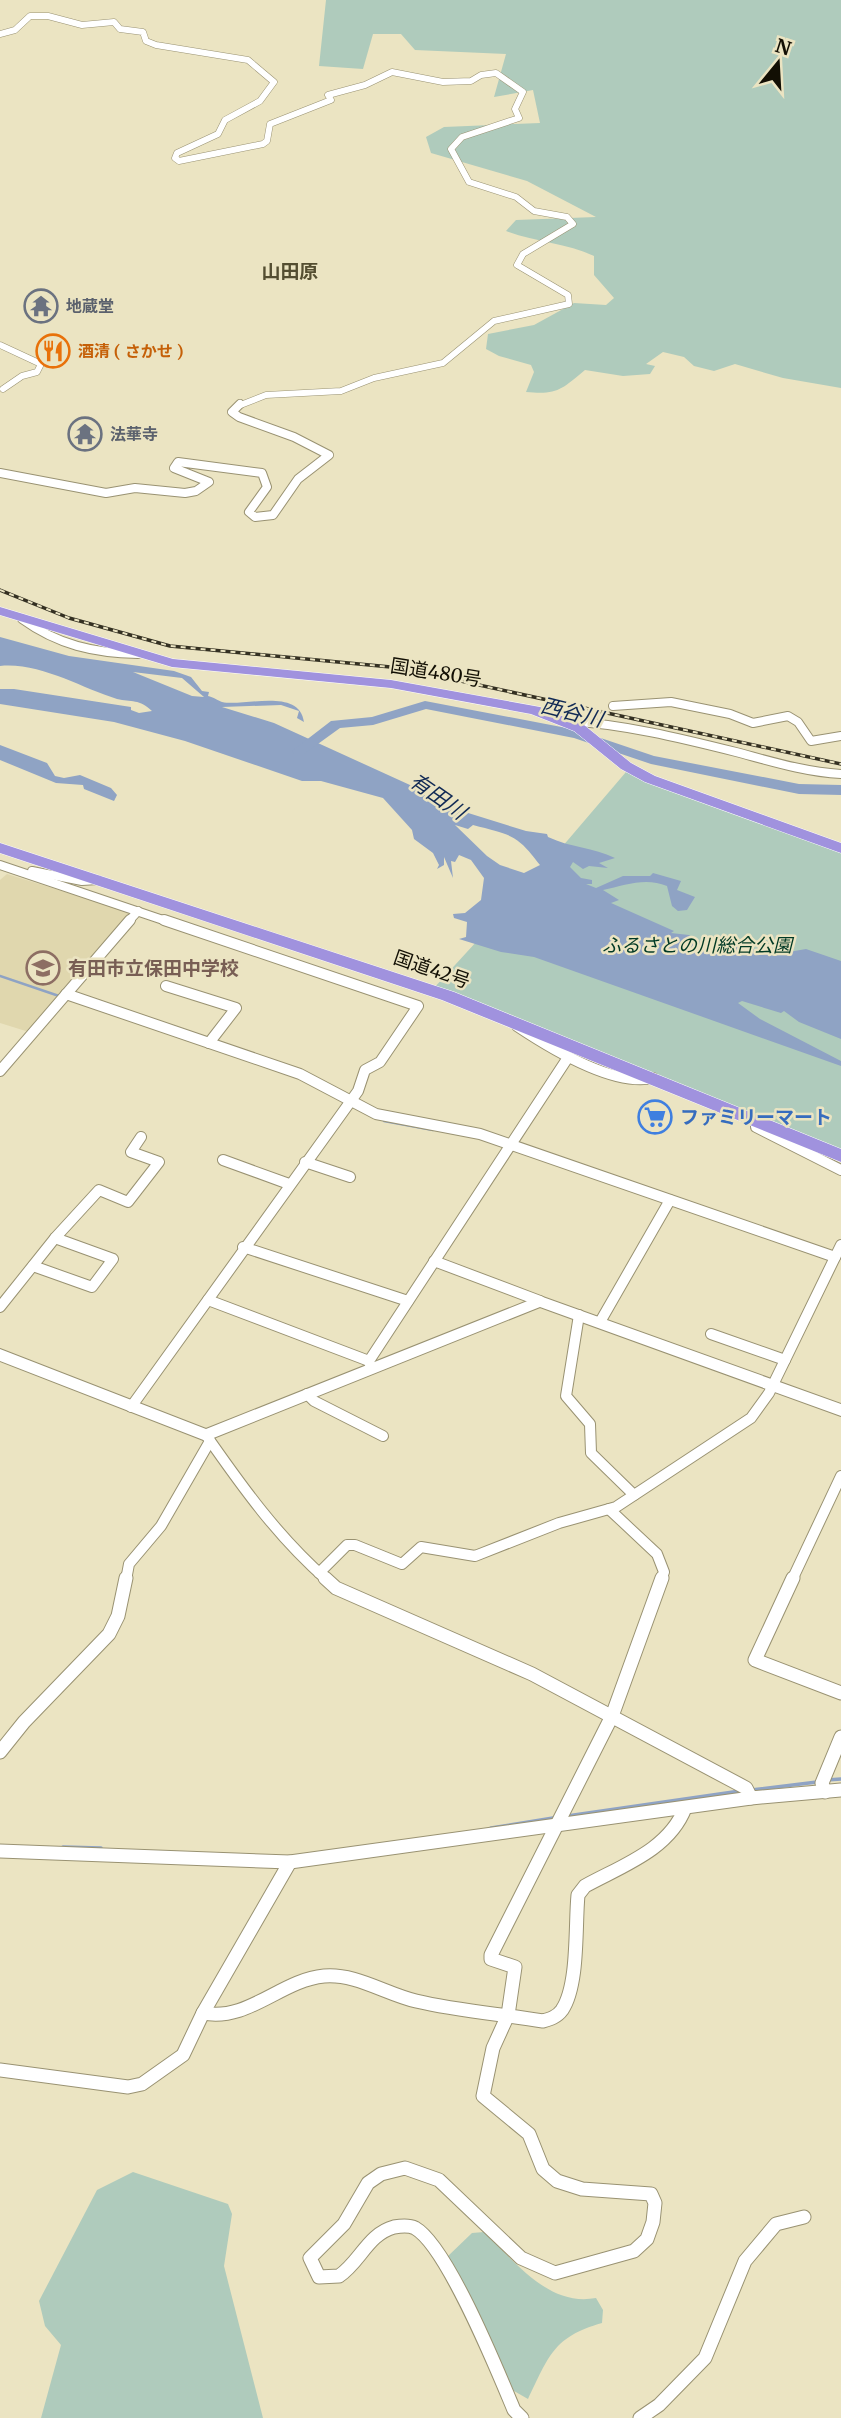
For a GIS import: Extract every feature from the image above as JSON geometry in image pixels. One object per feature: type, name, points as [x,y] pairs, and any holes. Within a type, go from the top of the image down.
[{"type":"highway","name":"国道480号","points":[[0,611],[138,654],[189,666],[402,686],[512,705],[566,721],[584,731],[619,761],[650,779],[841,848]]},
{"type":"highway","name":"国道42号","points":[[0,848],[362,967],[519,1023],[841,1156]]},
{"type":"street","points":[[0,34],[15,30],[30,16],[48,16],[82,25],[114,22],[120,29],[143,32],[146,41],[156,45],[248,60],[274,82],[260,101],[225,120],[218,134],[177,153],[175,158],[180,161],[263,144],[267,141],[270,124],[331,100],[328,94],[365,85],[392,72],[410,78],[452,82],[471,81],[481,75],[496,73],[523,92],[515,109],[519,118],[462,137],[451,149],[461,169],[469,182],[516,197],[534,211],[567,217],[573,224],[523,254],[517,265],[568,295],[569,304],[521,313],[492,322],[466,340],[449,361],[443,363],[384,375],[341,391],[266,395],[235,407],[232,412],[258,428],[289,435],[330,455],[298,478],[273,514],[267,517],[254,517],[249,512],[267,487],[265,475],[262,473],[178,462],[174,468],[207,478],[209,482],[196,491],[185,493],[135,488],[107,493],[0,473]]},
{"type":"street","points":[[0,345],[41,364],[37,372],[22,376],[3,389]]},
{"type":"street","points":[[613,706],[671,702],[730,714],[753,723],[785,716],[799,722],[811,741],[841,736]]},
{"type":"street","points":[[566,721],[601,723],[695,742],[817,773],[841,774]]},
{"type":"street","points":[[2,868],[82,881],[98,880]]},
{"type":"street","points":[[2,868],[417,1005],[380,1062],[365,1070],[358,1091],[304,1162],[131,1407]]},
{"type":"street","points":[[0,1071],[138,911]]},
{"type":"street","points":[[166,986],[236,1008],[209,1043]]},
{"type":"street","points":[[66,994],[300,1074],[391,1119],[473,1132],[835,1257]]},
{"type":"street","points":[[519,1023],[517,1026],[520,1031],[567,1059],[640,1081],[653,1078]]},
{"type":"street","points":[[370,1364],[408,1301],[567,1059]]},
{"type":"street","points":[[756,1121],[756,1127],[841,1170]]},
{"type":"street","points":[[0,1307],[55,1238],[99,1190],[128,1202],[159,1163],[131,1152],[141,1137]]},
{"type":"street","points":[[223,1160],[289,1184]]},
{"type":"street","points":[[304,1162],[350,1177]]},
{"type":"street","points":[[600,1322],[670,1200]]},
{"type":"street","points":[[33,1266],[92,1287],[113,1259],[55,1238]]},
{"type":"street","points":[[319,1573],[347,1545],[355,1545],[402,1564],[421,1547],[474,1556],[559,1523],[609,1509],[634,1494],[751,1418],[772,1385],[841,1245]]},
{"type":"street","points":[[243,1247],[408,1301]]},
{"type":"street","points":[[434,1261],[841,1410]]},
{"type":"street","points":[[208,1300],[370,1364]]},
{"type":"street","points":[[0,1752],[24,1722],[109,1634],[118,1616],[129,1563],[160,1526],[208,1438],[370,1364],[540,1300]]},
{"type":"street","points":[[579,1315],[566,1396],[590,1424],[591,1452],[634,1494]]},
{"type":"street","points":[[711,1334],[785,1360]]},
{"type":"street","points":[[0,1355],[208,1438],[263,1516],[319,1573],[343,1592],[532,1674],[746,1788],[751,1798]]},
{"type":"street","points":[[307,1394],[314,1401],[383,1436]]},
{"type":"street","points":[[841,1475],[755,1660],[841,1693]]},
{"type":"street","points":[[522,2418],[514,2410],[496,2368],[443,2266],[428,2241],[415,2228],[397,2226],[379,2234],[348,2272],[328,2279],[319,2277],[310,2258],[344,2224],[368,2183],[381,2174],[405,2168],[439,2180],[521,2258],[555,2273],[634,2251],[647,2239],[653,2222],[655,2203],[651,2194],[635,2190],[585,2190],[556,2180],[545,2172],[532,2137],[483,2096],[493,2048],[508,2015],[515,1967],[491,1959],[491,1955],[559,1825],[611,1716],[664,1569],[657,1555],[609,1509]]},
{"type":"street","points":[[825,1792],[822,1783],[841,1737]]},
{"type":"street","points":[[0,1852],[290,1862],[751,1798],[841,1790]]},
{"type":"street","points":[[203,2013],[210,2017],[226,2015],[302,1981],[324,1976],[415,2001],[543,2021],[557,2017],[565,2006],[569,1983],[578,1895],[585,1886],[660,1843],[673,1832],[685,1808]]},
{"type":"street","points":[[0,2070],[128,2087],[142,2084],[183,2055],[203,2013],[290,1862]]},
{"type":"street","points":[[640,2418],[659,2405],[705,2358],[745,2261],[760,2242],[776,2224],[804,2217]]},
{"type":"shaded area","name":"有田市立保田中学校","points":[[7,874],[133,913],[29,1032],[0,1023],[0,880]]},
{"type":"green space","points":[[326,0],[841,0],[841,388],[783,378],[735,364],[714,371],[694,366],[684,357],[663,352],[646,364],[655,366],[650,374],[623,376],[585,370],[558,390],[545,393],[526,392],[534,372],[531,365],[499,356],[486,349],[488,334],[534,325],[574,303],[606,305],[614,298],[594,275],[594,256],[506,231],[516,220],[596,217],[527,181],[431,153],[426,137],[444,127],[540,123],[533,90],[494,97],[506,54],[415,50],[401,34],[373,34],[363,69],[319,66]]},
{"type":"green space","name":"ふるさとの川総合公園","points":[[626,772],[841,851],[841,1152],[433,989],[544,868]]},
{"type":"green space","points":[[133,2172],[228,2204],[232,2214],[224,2266],[263,2418],[41,2418],[61,2345],[45,2326],[39,2301],[97,2190]]},
{"type":"green space","points":[[484,2232],[520,2268],[548,2289],[579,2299],[596,2298],[603,2310],[602,2323],[573,2335],[554,2350],[528,2399],[514,2391],[447,2257],[472,2233]]},
{"type":"water","points":[[0,637],[69,656],[174,671],[191,677],[202,691],[209,692],[208,696],[222,702],[269,701],[292,705],[300,711],[304,722],[297,718],[299,711],[281,705],[222,707],[274,723],[410,785],[436,803],[526,831],[547,834],[557,841],[615,858],[599,863],[608,868],[589,866],[583,869],[573,862],[570,867],[581,878],[592,880],[592,884],[586,884],[596,888],[623,876],[650,876],[653,873],[681,881],[677,890],[695,897],[687,910],[678,911],[672,906],[667,886],[659,883],[635,883],[603,890],[619,900],[611,903],[674,931],[671,933],[689,935],[696,941],[783,953],[806,949],[841,961],[841,1039],[799,1022],[784,1011],[781,1013],[742,1001],[738,1003],[760,1019],[841,1061],[841,1066],[534,957],[501,952],[459,939],[466,937],[467,922],[454,918],[453,914],[465,913],[481,900],[484,878],[471,860],[459,855],[455,862],[451,861],[453,878],[444,857],[444,865],[437,869],[439,865],[433,853],[414,839],[412,830],[383,798],[321,781],[302,781],[185,741],[114,722],[0,704],[0,689],[14,689],[131,707],[131,710],[139,713],[152,711],[139,703],[117,699],[45,672],[0,666]],"holes":[[[133,672],[182,678],[204,697],[192,696]],[[455,825],[468,829],[473,825],[512,837],[519,841],[540,865],[524,873],[500,865]]]},
{"type":"water","points":[[0,745],[47,763],[55,776],[64,778],[80,775],[111,788],[117,795],[114,801],[84,789],[83,785],[56,783],[0,760]]},
{"type":"waterway","name":"西谷川","points":[[299,751],[336,724],[373,721],[425,705],[577,734],[651,760],[799,789],[841,790]]},
{"type":"waterway","points":[[0,976],[59,996]]},
{"type":"waterway","points":[[384,1121],[433,1130]]},
{"type":"waterway","points":[[827,1780],[841,1779]]},
{"type":"waterway","points":[[751,1790],[817,1782]]},
{"type":"waterway","points":[[567,1816],[740,1791]]},
{"type":"waterway","points":[[491,1828],[553,1818]]},
{"type":"waterway","points":[[63,1847],[101,1848]]},
{"type":"railway","points":[[0,590],[69,618],[170,646],[401,668],[841,764]]},
{"type":"place","name":"地蔵堂","points":[[41,306]]},
{"type":"place","name":"酒清 ( さかせ )","points":[[53,351]]},
{"type":"place","name":"法華寺","points":[[85,434]]},
{"type":"place","name":"有田市立保田中学校","points":[[43,968]]},
{"type":"place","name":"ファミリーマート","points":[[655,1117]]},
{"type":"district","name":"山田原","points":[[290,271]]},
{"type":"water label","name":"有田川","points":[[438,796]]}]
